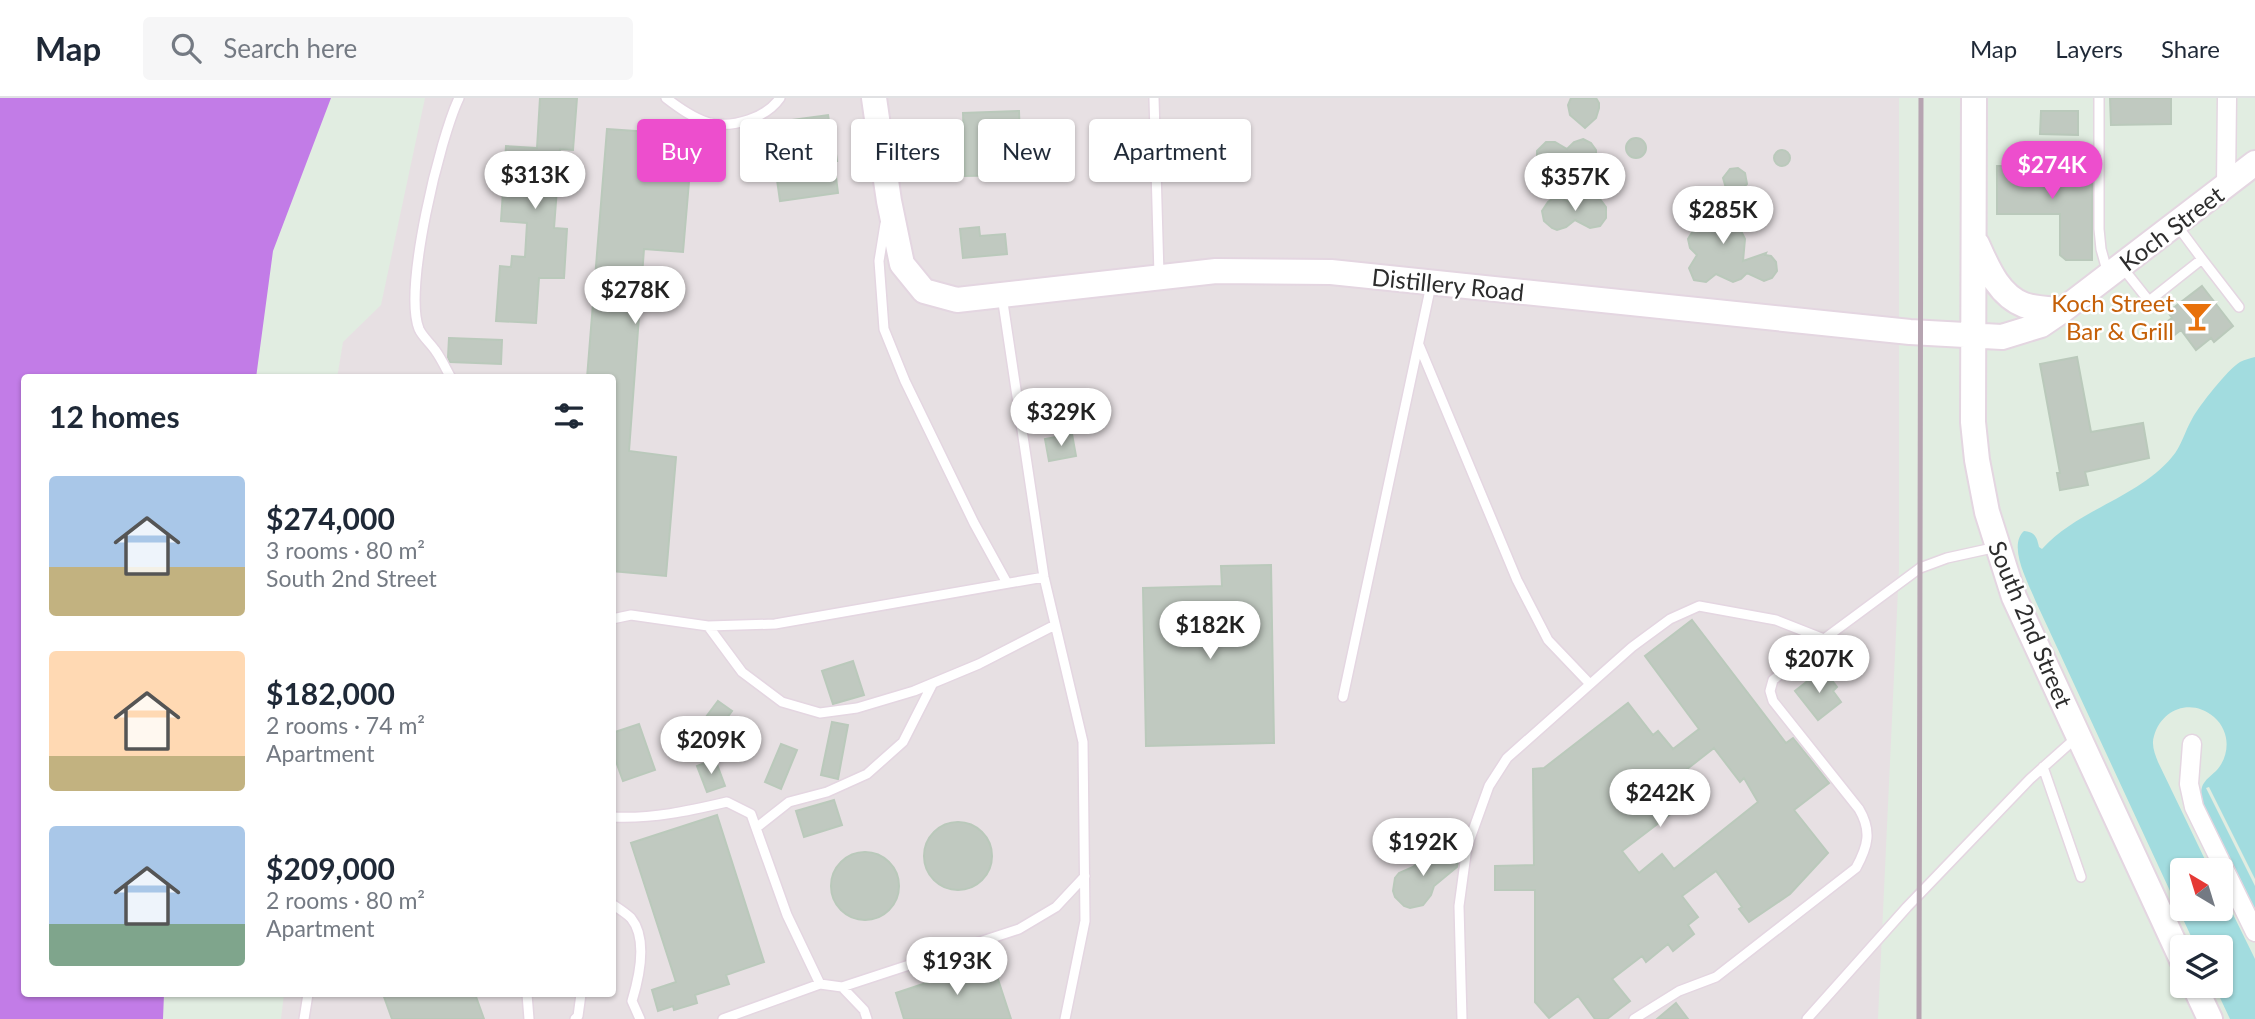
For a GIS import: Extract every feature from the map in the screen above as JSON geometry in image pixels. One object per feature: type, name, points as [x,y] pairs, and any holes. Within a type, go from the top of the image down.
[{"type":"street","points":[[874,98],[889,201]]},
{"type":"street","name":"South 2nd Street","points":[[1973,98],[1975,444],[1987,512],[2014,597],[2170,935]]},
{"type":"street","points":[[2226,185],[2227,98]]},
{"type":"street","name":"Koch Street","points":[[1973,335],[2002,337],[2041,325],[2255,163]]},
{"type":"street","name":"Distillery Road","points":[[889,201],[902,264],[925,291],[957,300],[1216,271],[1331,272],[1910,332],[1973,335]]},
{"type":"street","points":[[1973,237],[1999,285],[2012,298],[2023,304],[2063,310]]},
{"type":"street","points":[[2192,744],[2189,784],[2194,807],[2255,932]]},
{"type":"street","points":[[2200,998],[2210,1019]]},
{"type":"lane","points":[[449,374],[437,352],[419,329],[415,299],[420,251],[438,154],[458,98]]},
{"type":"lane","points":[[666,98],[684,112],[710,123],[745,122],[774,107],[780,98]]},
{"type":"lane","points":[[1154,98],[1159,277]]},
{"type":"lane","points":[[2099,98],[2099,229],[2101,249],[2115,271],[2149,301],[2203,259]]},
{"type":"lane","points":[[889,201],[879,261],[884,329],[905,381],[974,523],[1007,583]]},
{"type":"lane","points":[[2176,224],[2239,307]]},
{"type":"lane","points":[[1343,697],[1432,283]]},
{"type":"lane","points":[[1001,294],[1044,577],[1083,742],[1085,921],[1065,1019]]},
{"type":"lane","points":[[1419,343],[1517,580],[1548,640],[1590,684]]},
{"type":"lane","points":[[1634,1019],[1679,991],[1716,977],[1856,868],[1866,849],[1866,820],[1773,701],[1770,691],[1773,680],[1920,568],[1947,558],[1997,547]]},
{"type":"lane","points":[[616,618],[631,615],[708,626],[775,624],[1044,577]]},
{"type":"lane","points":[[1462,1019],[1459,906],[1467,847],[1489,786],[1507,758],[1632,647],[1670,619],[1699,606],[1776,621],[1824,639]]},
{"type":"lane","points":[[708,626],[742,672],[782,702],[820,713],[857,708],[914,691],[979,664],[1055,625]]},
{"type":"lane","points":[[756,828],[789,802],[827,792],[867,774],[903,742],[934,682]]},
{"type":"lane","points":[[1807,1019],[1908,907],[2043,767],[2078,736]]},
{"type":"lane","points":[[2043,767],[2081,877]]},
{"type":"lane","points":[[616,817],[640,818],[727,802],[751,814],[787,915],[820,984]]},
{"type":"lane","points":[[723,1019],[820,984],[842,987],[1019,929],[1056,907],[1085,876]]},
{"type":"lane","points":[[616,907],[632,919],[641,944],[640,976],[632,1001],[640,1019]]},
{"type":"lane","points":[[842,987],[864,1010],[867,1019]]},
{"type":"lane","points":[[304,1019],[308,997]]},
{"type":"lane","points":[[527,997],[529,1019]]},
{"type":"lane","points":[[575,1019],[578,1016],[581,997]]},
{"type":"shaded area","points":[[0,98],[331,98],[273,251],[257,374],[21,374],[21,997],[164,997],[163,1019],[0,1019]]},
{"type":"shaded area","points":[[425,98],[1899,98],[1899,569],[1878,1019],[281,1019],[284,997],[616,997],[616,374],[338,374],[343,342],[381,305]]},
{"type":"shaded area","points":[[2255,357],[2255,879],[2209,787],[2206,788],[2255,886],[2255,909],[2233,864],[2233,858],[2230,858],[2201,799],[2203,785],[2221,765],[2226,751],[2226,737],[2220,723],[2205,711],[2187,707],[2164,719],[2154,736],[2158,762],[2204,858],[2170,858],[2170,891],[2036,602],[2018,555],[2019,538],[2024,531],[2035,536],[2042,549],[2073,524],[2158,471],[2175,453],[2207,397],[2240,362]]},
{"type":"shaded area","points":[[2233,914],[2255,959],[2255,1019],[2230,1019],[2220,998],[2233,998],[2233,935],[2190,935],[2184,921],[2233,921]]},
{"type":"building","points":[[540,98],[577,98],[573,150],[560,149],[554,228],[567,229],[564,278],[539,278],[536,323],[496,321],[500,266],[511,267],[512,256],[525,257],[527,223],[501,221],[506,146],[537,148]]},
{"type":"building","points":[[1571,98],[1596,98],[1599,103],[1596,118],[1585,128],[1570,115],[1568,105]]},
{"type":"building","points":[[2110,98],[2171,98],[2171,124],[2111,125]]},
{"type":"building","points":[[1019,111],[1019,119],[978,119],[978,176],[965,176],[963,113]]},
{"type":"building","points":[[2041,111],[2078,111],[2078,135],[2040,134]]},
{"type":"building","points":[[828,115],[829,119],[798,119]]},
{"type":"building","points":[[607,129],[637,131],[637,182],[689,182],[683,252],[644,249],[629,451],[676,457],[666,576],[616,571],[616,374],[587,374]]},
{"type":"building","points":[[1636,138],[1643,141],[1646,148],[1643,155],[1636,158],[1629,155],[1626,148],[1629,141]]},
{"type":"building","points":[[1583,139],[1591,143],[1596,150],[1596,159],[1590,166],[1580,168],[1568,160],[1558,168],[1548,170],[1537,161],[1537,151],[1546,142],[1555,142],[1567,149],[1574,142]]},
{"type":"building","points":[[1779,150],[1785,150],[1790,158],[1788,164],[1779,166],[1774,161],[1774,155]]},
{"type":"building","points":[[1997,166],[2092,166],[2092,260],[2066,260],[2060,255],[2060,214],[1997,214]]},
{"type":"building","points":[[1738,168],[1745,173],[1747,184],[1730,202],[1723,178],[1730,169]]},
{"type":"building","points":[[777,182],[837,182],[838,193],[780,201]]},
{"type":"building","points":[[1590,196],[1600,199],[1606,207],[1606,218],[1600,226],[1590,228],[1575,220],[1557,230],[1544,221],[1542,211],[1552,199],[1562,199],[1575,204]]},
{"type":"building","points":[[1703,199],[1743,215],[1738,225],[1745,239],[1743,261],[1766,253],[1765,255],[1771,256],[1776,262],[1777,271],[1772,278],[1764,281],[1747,273],[1733,282],[1716,274],[1706,282],[1694,280],[1689,268],[1697,255],[1690,248],[1688,239],[1696,226],[1689,219],[1687,211],[1695,200]]},
{"type":"building","points":[[979,227],[980,236],[1005,234],[1007,254],[963,258],[960,229]]},
{"type":"building","points":[[2202,286],[2233,326],[2214,342],[2211,338],[2196,350],[2181,330],[2173,336],[2164,324],[2172,318],[2168,312]]},
{"type":"building","points":[[449,338],[502,340],[501,364],[450,362]]},
{"type":"building","points":[[2077,357],[2091,432],[2143,423],[2149,458],[2085,472],[2088,485],[2060,490],[2057,473],[2060,473],[2040,364]]},
{"type":"building","points":[[1072,434],[1076,456],[1049,461],[1045,439]]},
{"type":"building","points":[[1271,565],[1274,743],[1146,746],[1143,588],[1222,586],[1221,566]]},
{"type":"building","points":[[1692,620],[1786,743],[1793,738],[1829,783],[1794,810],[1828,853],[1790,894],[1749,922],[1739,909],[1742,907],[1716,871],[1682,896],[1698,917],[1688,925],[1694,934],[1673,951],[1668,944],[1646,962],[1642,956],[1612,979],[1630,1001],[1607,1019],[1595,1019],[1578,996],[1549,1018],[1535,1002],[1535,890],[1495,890],[1495,866],[1534,865],[1533,769],[1544,768],[1628,703],[1653,735],[1658,731],[1673,749],[1699,729],[1645,656]],"holes":[[[1714,748],[1740,782],[1744,778],[1758,802],[1674,869],[1662,854],[1639,873],[1622,851],[1698,793],[1682,773]]]},
{"type":"building","points":[[853,661],[864,695],[833,704],[822,671]]},
{"type":"building","points":[[1823,669],[1837,687],[1833,691],[1841,702],[1818,720],[1795,691]]},
{"type":"building","points":[[718,701],[732,711],[714,735],[700,725]]},
{"type":"building","points":[[832,722],[848,725],[838,779],[821,775]]},
{"type":"building","points":[[639,724],[655,770],[623,781],[616,761],[616,732]]},
{"type":"building","points":[[781,744],[797,750],[781,789],[765,782]]},
{"type":"building","points":[[715,759],[725,786],[707,792],[697,766]]},
{"type":"building","points":[[834,800],[842,825],[804,837],[796,811]]},
{"type":"building","points":[[717,815],[764,962],[726,975],[729,984],[695,995],[697,1003],[674,1010],[673,1006],[658,1011],[652,990],[676,982],[631,843]]},
{"type":"building","points":[[958,822],[971,825],[982,832],[989,843],[992,856],[989,869],[982,880],[971,887],[958,890],[945,887],[934,880],[927,869],[924,856],[927,843],[934,832],[945,825]]},
{"type":"building","points":[[1441,844],[1458,864],[1457,867],[1434,886],[1423,905],[1410,908],[1404,906],[1393,891],[1395,878]]},
{"type":"building","points":[[865,852],[878,855],[889,862],[896,873],[899,886],[896,899],[889,910],[878,917],[865,920],[852,917],[841,910],[834,899],[831,886],[834,873],[841,862],[852,855]]},
{"type":"building","points":[[992,961],[1011,1019],[904,1019],[896,993]]},
{"type":"building","points":[[384,997],[476,997],[484,1019],[392,1019]]},
{"type":"building","points":[[1676,1003],[1688,1019],[1657,1019]]},
{"type":"railway","points":[[1919,1019],[1921,98]]},
{"type":"place","name":"Koch Street Bar & Grill","points":[[2197,316]]}]
